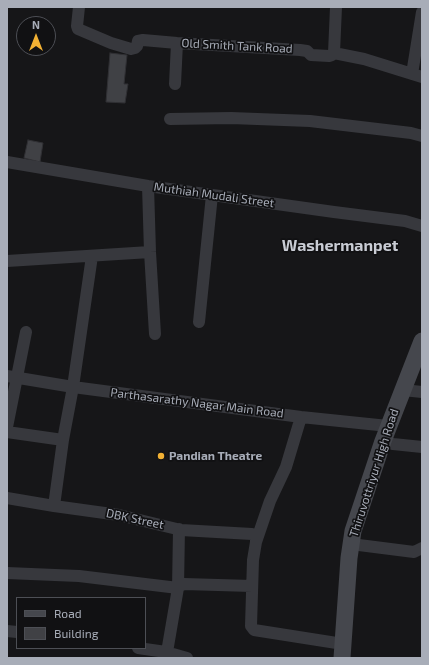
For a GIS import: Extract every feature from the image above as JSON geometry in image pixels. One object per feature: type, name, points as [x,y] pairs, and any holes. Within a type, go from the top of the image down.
[{"type":"main road","name":"Thiruvottriyur High Road","points":[[342,651],[349,558],[353,532],[385,434],[422,341]]},
{"type":"street","name":"Old Smith Tank Road","points":[[78,7],[78,29],[111,43],[131,49],[137,46],[138,41],[143,40],[300,50],[307,51],[311,55],[329,56],[334,53],[364,59],[417,76]]},
{"type":"street","points":[[334,53],[336,7]]},
{"type":"street","points":[[417,76],[422,12]]},
{"type":"street","points":[[175,84],[178,43]]},
{"type":"street","points":[[170,119],[231,118],[310,121],[411,133],[422,136]]},
{"type":"street","name":"Muthiah Mudali Street","points":[[7,162],[148,186],[405,221],[422,226]]},
{"type":"street","points":[[148,186],[155,334]]},
{"type":"street","points":[[199,322],[212,195]]},
{"type":"street","points":[[7,261],[150,252]]},
{"type":"street","points":[[54,506],[92,256]]},
{"type":"street","points":[[7,427],[12,377],[26,332]]},
{"type":"street","name":"Parthasarathy Nagar Main Road","points":[[12,377],[73,387],[301,417],[385,434],[393,444],[422,447]]},
{"type":"street","points":[[403,390],[422,392]]},
{"type":"street","points":[[301,417],[286,467],[270,501],[256,542],[253,560],[251,625],[253,629],[342,651]]},
{"type":"street","points":[[7,432],[63,440]]},
{"type":"street","name":"DBK Street","points":[[7,498],[119,515],[179,529],[252,534],[256,535],[256,542]]},
{"type":"street","points":[[166,655],[178,588],[179,529]]},
{"type":"street","points":[[351,544],[414,552],[422,548]]},
{"type":"street","points":[[7,573],[79,576],[178,588],[184,584],[252,586]]},
{"type":"street","points":[[142,649],[187,658]]},
{"type":"building","points":[[110,53],[127,55],[124,84],[128,84],[125,103],[106,102]]},
{"type":"building","points":[[28,140],[43,143],[40,162],[24,158]]},
{"type":"place","name":"Pandian Theatre","points":[[161,456]]},
{"type":"district","name":"Washermanpet","points":[[340,246]]}]
